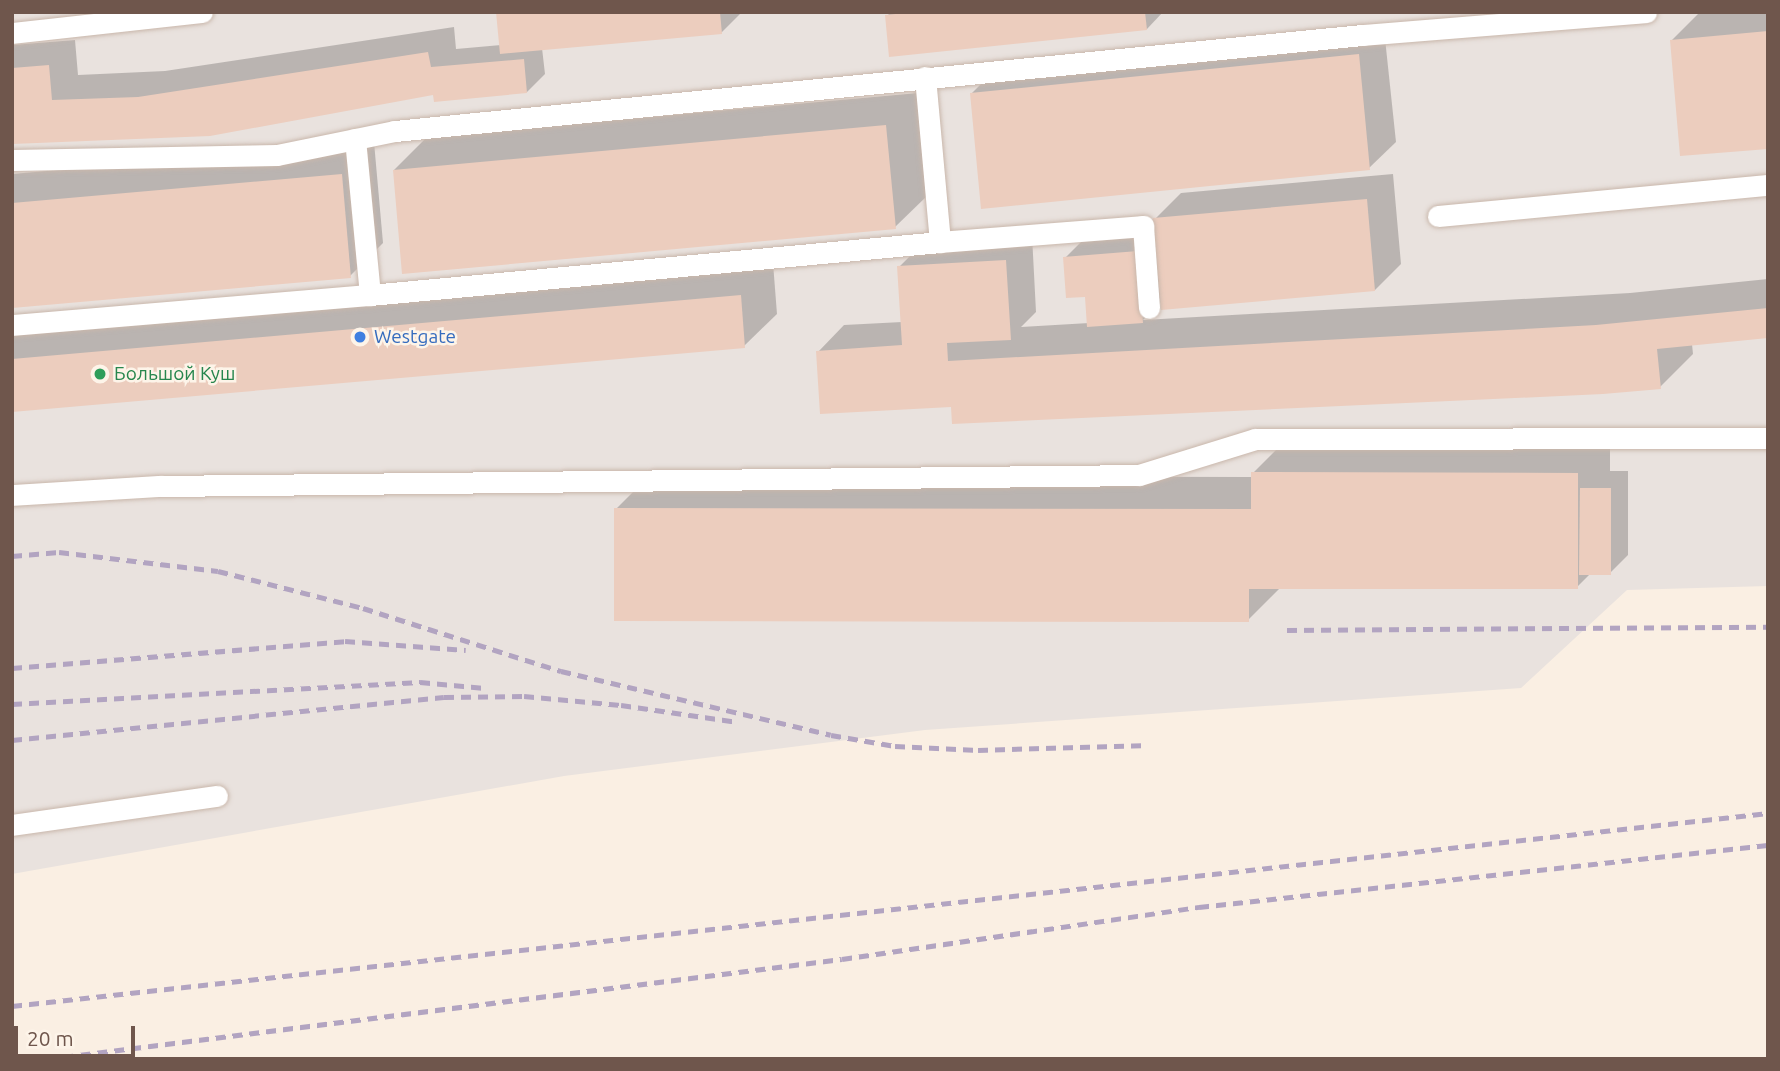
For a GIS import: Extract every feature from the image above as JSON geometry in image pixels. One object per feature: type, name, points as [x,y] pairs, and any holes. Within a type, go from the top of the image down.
[{"type":"lane","points":[[12,33],[202,12]]},
{"type":"lane","points":[[12,160],[277,155],[395,131],[1362,35],[1646,12]]},
{"type":"lane","points":[[925,77],[940,242]]},
{"type":"lane","points":[[355,139],[370,295]]},
{"type":"lane","points":[[1438,216],[1768,185]]},
{"type":"lane","points":[[12,325],[1143,226],[1149,308]]},
{"type":"lane","points":[[12,495],[160,486],[1139,475],[1255,439],[1768,438]]},
{"type":"lane","points":[[12,825],[217,796]]},
{"type":"shaded area","points":[[12,12],[1768,12],[1768,586],[1627,590],[1521,688],[925,730],[564,776],[12,874]]},
{"type":"building","points":[[496,12],[720,12],[722,34],[500,54]]},
{"type":"building","points":[[916,12],[1145,12],[1147,30],[889,57],[885,15]]},
{"type":"building","points":[[1768,31],[1768,149],[1680,156],[1670,40]]},
{"type":"building","points":[[428,52],[431,67],[524,59],[527,93],[434,102],[433,95],[210,136],[12,144],[12,68],[49,65],[52,100],[138,97]]},
{"type":"building","points":[[1359,54],[1370,170],[981,209],[970,93]]},
{"type":"building","points":[[886,125],[896,229],[402,274],[393,170]]},
{"type":"building","points":[[342,174],[351,278],[12,308],[12,203]]},
{"type":"building","points":[[1367,199],[1375,291],[1161,310],[1153,218]]},
{"type":"building","points":[[1138,251],[1143,323],[1087,327],[1085,297],[1066,298],[1063,257]]},
{"type":"building","points":[[1006,260],[1011,340],[947,343],[948,361],[1596,325],[1768,308],[1768,338],[1657,349],[1661,389],[1603,394],[952,424],[951,407],[820,414],[816,351],[902,345],[897,266]]},
{"type":"building","points":[[741,295],[745,348],[12,412],[12,359]]},
{"type":"building","points":[[1251,472],[1578,473],[1578,589],[1249,589],[1249,622],[614,621],[614,508],[1251,509]]},
{"type":"building","points":[[1580,488],[1611,488],[1611,575],[1579,575]]},
{"type":"railway","points":[[12,556],[59,552],[218,571],[363,608],[561,671],[831,735],[895,746],[978,750],[1142,745]]},
{"type":"railway","points":[[1287,630],[1768,627]]},
{"type":"railway","points":[[12,668],[345,641],[466,650]]},
{"type":"railway","points":[[12,704],[420,682],[485,688]]},
{"type":"railway","points":[[12,740],[444,697],[524,696],[621,705],[738,722]]},
{"type":"railway","points":[[12,1006],[1768,813]]},
{"type":"railway","points":[[47,1059],[842,959],[1199,907],[1768,845]]},
{"type":"place","name":"Westgate","points":[[360,337]]},
{"type":"place","name":"Большой Куш","points":[[100,374]]}]
